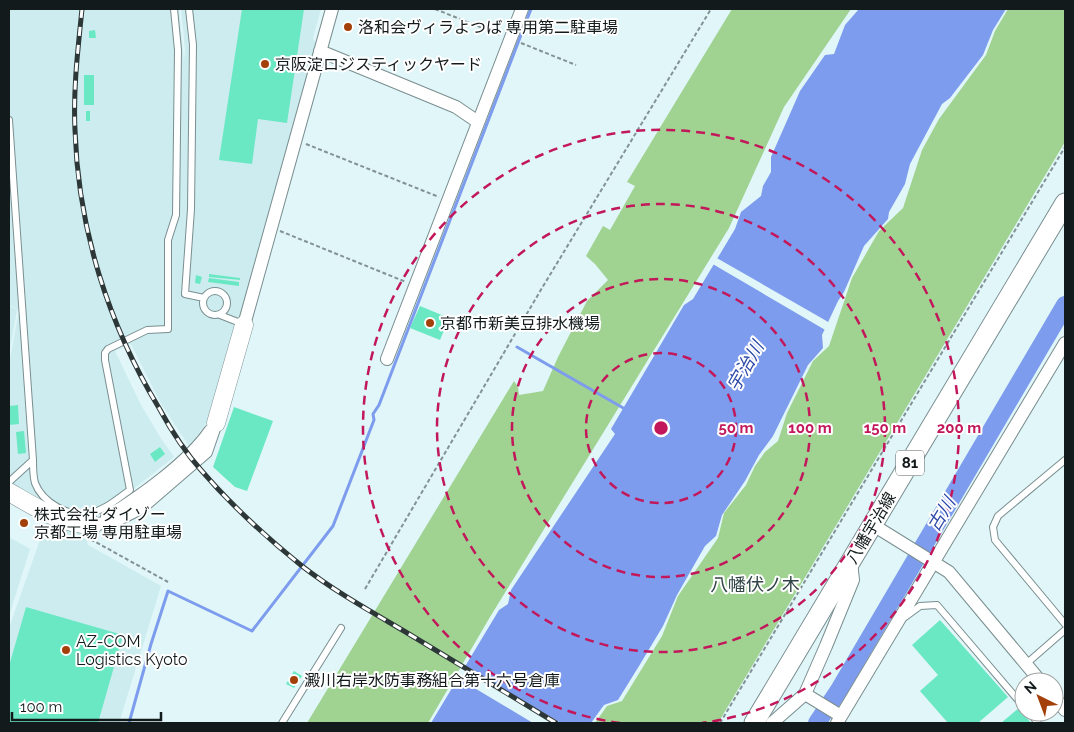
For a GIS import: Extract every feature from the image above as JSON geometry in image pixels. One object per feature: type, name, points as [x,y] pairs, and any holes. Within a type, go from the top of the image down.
[{"type":"main road","name":"八幡宇治線","points":[[754,723],[1065,203]]},
{"type":"street","points":[[9,492],[49,514],[80,525],[118,520],[130,515],[146,503],[206,452],[244,325],[332,9]]},
{"type":"street","points":[[387,359],[522,9]]},
{"type":"street","points":[[320,51],[456,107],[478,122]]},
{"type":"street","points":[[809,697],[837,717],[933,563],[1065,343]]},
{"type":"street","points":[[873,525],[949,572],[1033,672]]},
{"type":"street","points":[[772,723],[809,697],[826,646],[853,580],[851,562]]},
{"type":"lane","points":[[9,120],[34,481],[38,490],[56,507],[88,514],[105,508],[130,490],[105,353],[108,349],[147,330],[168,329],[168,240],[176,215],[178,50],[174,9]]},
{"type":"lane","points":[[189,9],[193,45],[191,209],[185,294],[204,298]]},
{"type":"lane","points":[[213,291],[217,291],[224,294],[228,306],[224,312],[213,315],[206,312],[203,305],[204,298],[213,291]]},
{"type":"lane","points":[[220,314],[244,325]]},
{"type":"lane","points":[[9,482],[33,460]]},
{"type":"lane","points":[[1065,460],[998,516],[993,527],[995,540],[1065,624]]},
{"type":"lane","points":[[897,622],[920,606],[937,605],[1014,694]]},
{"type":"lane","points":[[282,723],[342,628]]},
{"type":"lane","points":[[1026,664],[1065,630]]},
{"type":"path","points":[[365,589],[537,296],[711,9]]},
{"type":"path","points":[[295,139],[449,201]]},
{"type":"path","points":[[720,723],[1065,147]]},
{"type":"path","points":[[270,227],[415,286]]},
{"type":"path","points":[[89,525],[92,540],[168,582]]},
{"type":"shaded area","points":[[9,9],[179,9],[184,61],[185,50],[181,9],[321,9],[313,38],[316,44],[213,414],[189,446],[160,402],[131,344],[115,351],[141,405],[174,457],[108,509],[88,516],[65,514],[9,485],[9,364],[19,311],[9,304]]},
{"type":"shaded area","points":[[9,305],[17,310],[9,354]]},
{"type":"shaded area","points":[[48,517],[84,531],[88,545],[161,586],[119,723],[9,723],[9,628]]},
{"type":"shaded area","points":[[9,537],[30,549],[9,616]]},
{"type":"green space","points":[[732,9],[851,9],[784,107],[729,228],[490,617],[428,723],[307,723],[514,381],[518,387],[519,395],[543,391],[587,301],[608,280],[586,256],[603,226],[610,230],[635,186],[627,182]]},
{"type":"green space","points":[[1008,9],[1065,9],[1065,142],[718,723],[595,723],[607,706],[622,701],[662,636],[678,596],[718,538],[724,513],[746,485],[755,466],[765,452],[778,441],[787,413],[813,361],[829,346],[852,278],[879,231],[903,208],[922,150],[939,119],[986,55],[995,31]]},
{"type":"water","name":"宇治川","points":[[859,9],[1006,9],[993,30],[983,55],[950,98],[942,104],[910,164],[905,184],[889,212],[888,219],[864,246],[844,292],[822,335],[823,348],[808,365],[773,436],[722,515],[716,536],[705,546],[677,595],[663,626],[618,700],[604,705],[591,723],[431,723],[499,610],[508,604],[511,590],[615,434],[611,429],[684,305],[693,299],[735,229],[741,212],[761,196],[763,186],[771,172],[771,157],[800,91],[825,55],[834,54],[845,25]]},
{"type":"pier","points":[[715,257],[830,323],[827,331],[711,263]]},
{"type":"pier","points":[[463,665],[561,723],[533,723],[456,677]]},
{"type":"building","name":"京阪淀ロジスティックヤード","points":[[242,9],[304,9],[287,123],[258,119],[252,164],[219,160]]},
{"type":"building","points":[[95,30],[96,38],[89,38],[89,31]]},
{"type":"building","points":[[84,75],[94,75],[94,105],[84,105]]},
{"type":"building","points":[[86,111],[90,111],[90,121],[86,121]]},
{"type":"building","points":[[209,274],[240,278],[240,280],[209,277]]},
{"type":"building","points":[[196,275],[202,277],[200,284],[195,283]]},
{"type":"building","points":[[209,278],[239,282],[239,286],[208,282]]},
{"type":"building","name":"京都市新美豆排水機場","points":[[420,306],[449,318],[440,340],[410,328]]},
{"type":"building","points":[[18,405],[19,424],[9,425],[9,406]]},
{"type":"building","points":[[234,407],[273,421],[247,491],[235,487],[213,467]]},
{"type":"building","points":[[24,431],[26,453],[18,454],[16,432]]},
{"type":"building","points":[[160,447],[165,454],[155,462],[150,454]]},
{"type":"building","name":"AZ-COM Logistics Kyoto","points":[[26,607],[123,635],[98,723],[9,723],[9,666]]},
{"type":"building","points":[[940,620],[1008,697],[978,723],[948,723],[920,691],[938,675],[912,645]]},
{"type":"building","name":"澱川右岸水防事務組合第十六号倉庫","points":[[294,671],[302,676],[294,688],[286,684]]},
{"type":"building","points":[[1014,712],[1014,722],[1031,723],[1001,723]]},
{"type":"waterway","points":[[129,723],[168,591],[252,631],[333,526],[374,420],[373,414],[379,405],[531,9]]},
{"type":"waterway","name":"古川","points":[[817,723],[839,690],[1065,305]]},
{"type":"waterway","points":[[517,347],[625,409]]},
{"type":"railway","points":[[82,9],[75,84],[75,130],[77,167],[89,239],[111,309],[125,343],[141,376],[178,440],[212,483],[249,520],[275,544],[314,575],[352,600],[556,723]]},
{"type":"place","name":"洛和会ヴィラよつば 専用第二駐車場","points":[[348,27]]},
{"type":"place","name":"京阪淀ロジスティックヤード","points":[[265,64]]},
{"type":"place","name":"京都市新美豆排水機場","points":[[430,323]]},
{"type":"place","name":"株式会社 ダイゾー 京都工場 専用駐車場","points":[[24,523]]},
{"type":"place","name":"AZ-COM Logistics Kyoto","points":[[66,650]]},
{"type":"place","name":"澱川右岸水防事務組合第十六号倉庫","points":[[294,680]]},
{"type":"district","name":"八幡伏ノ木","points":[[755,584]]}]
